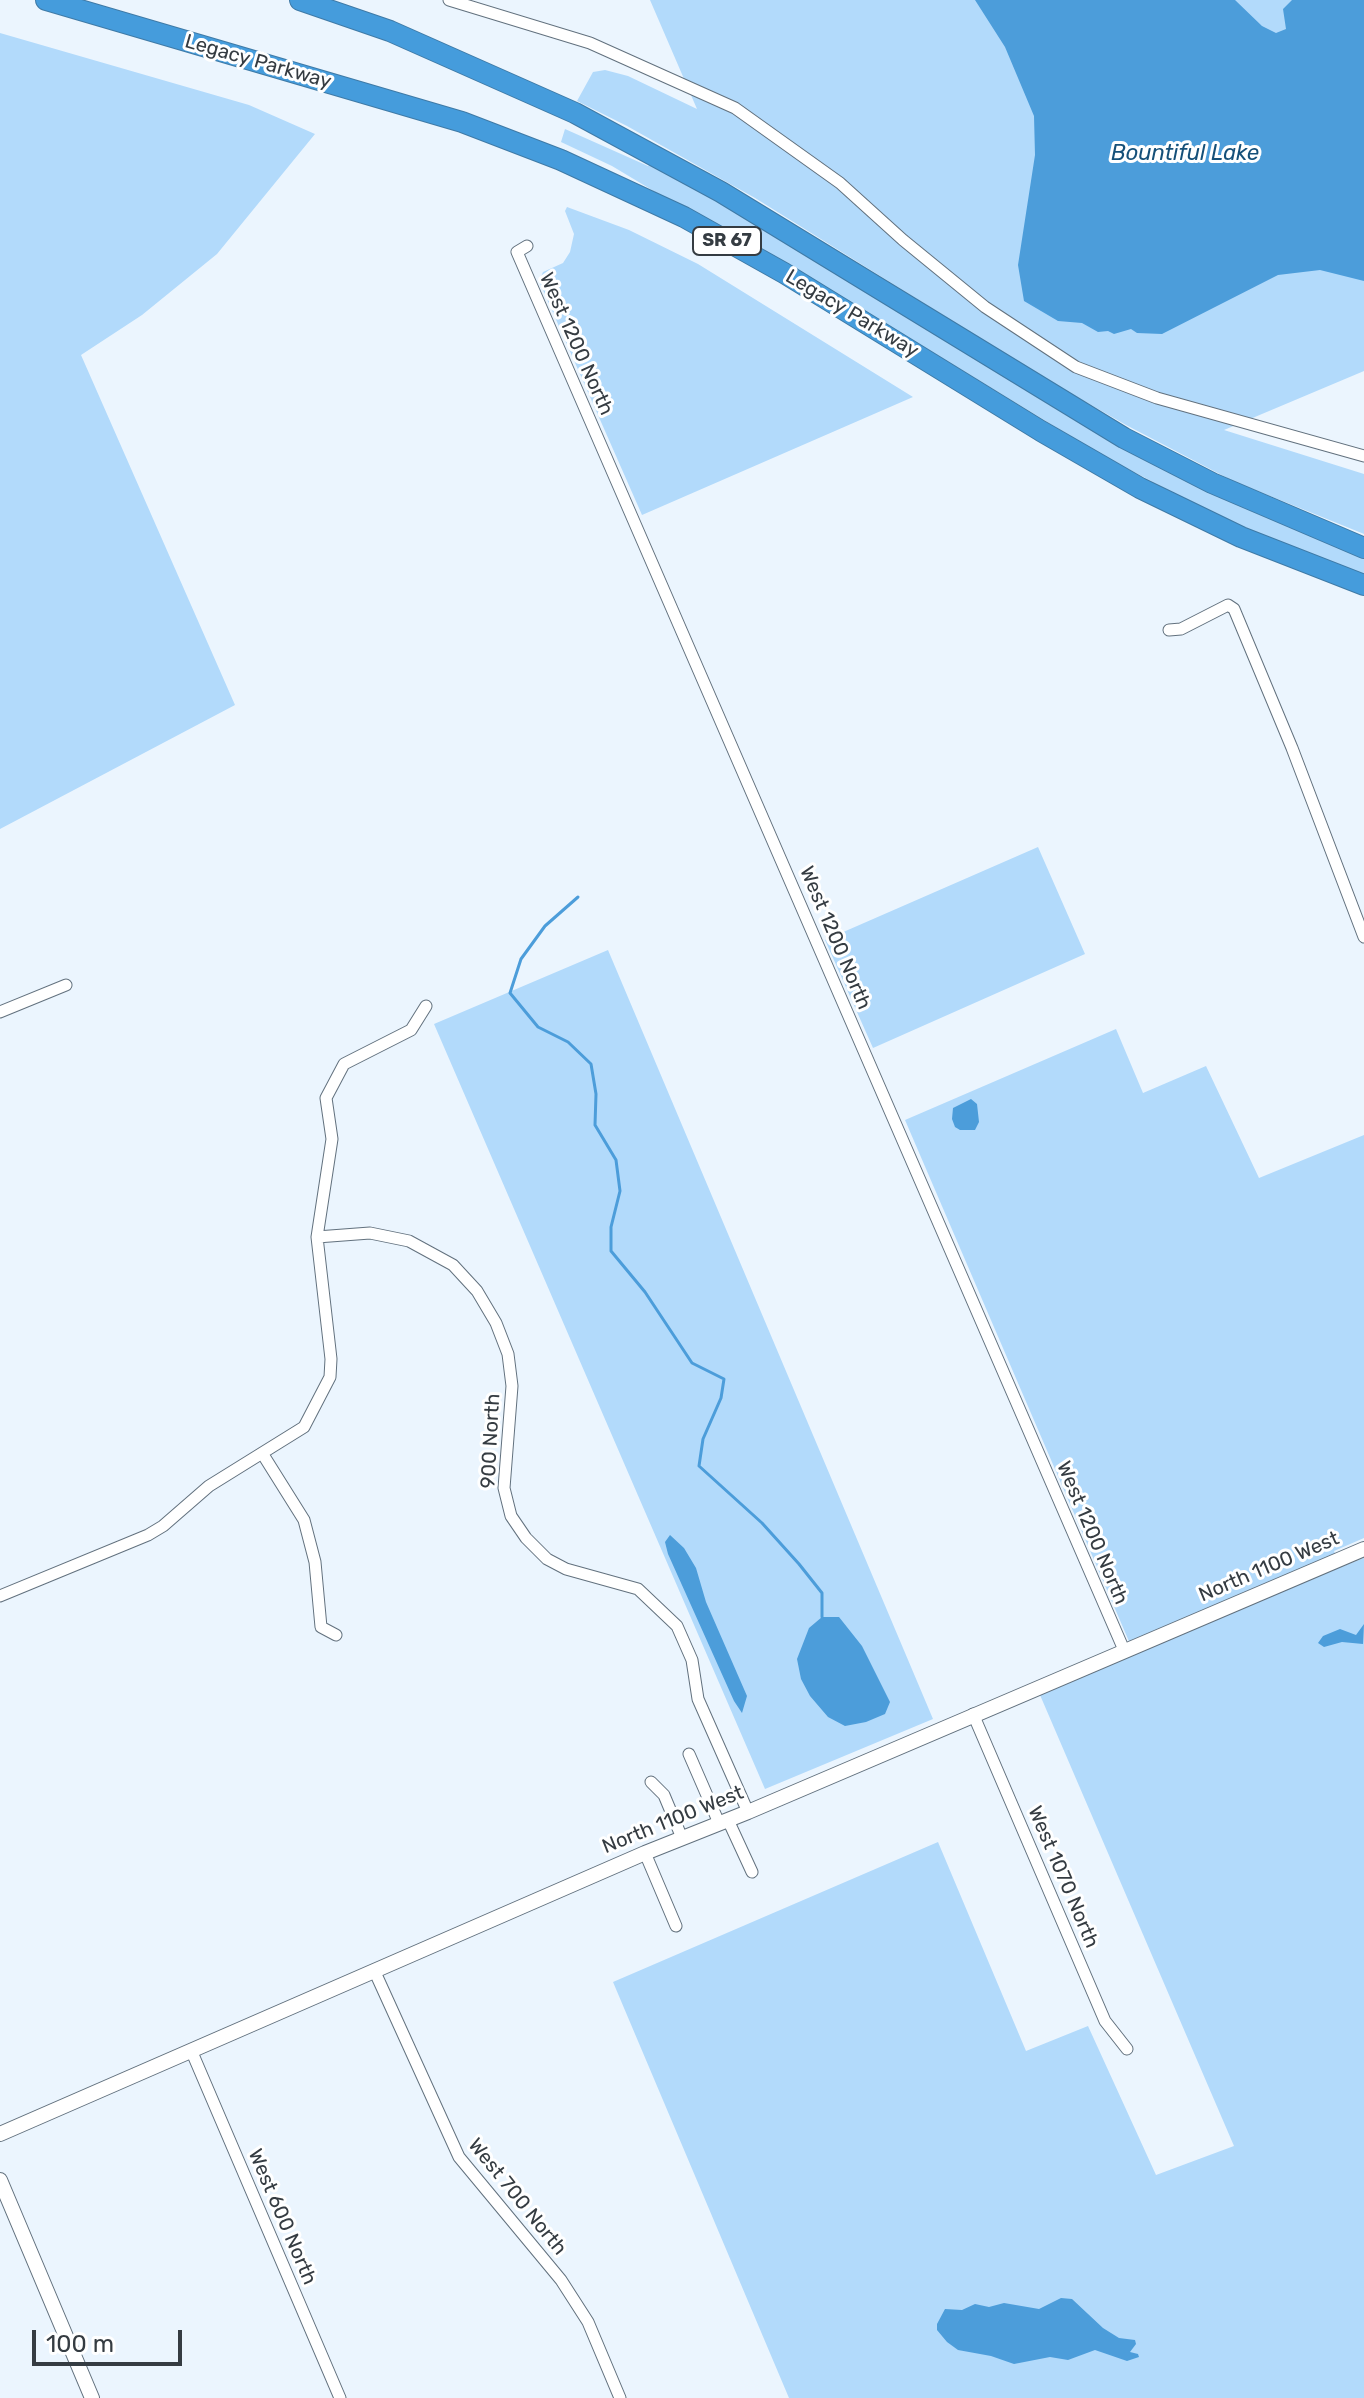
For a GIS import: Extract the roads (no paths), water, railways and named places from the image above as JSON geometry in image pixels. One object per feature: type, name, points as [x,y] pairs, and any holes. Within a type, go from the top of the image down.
[{"type":"highway","name":"Legacy Parkway","points":[[46,0],[448,118],[561,160],[684,217],[784,273],[1140,488],[1241,537],[1364,585]]},
{"type":"highway","name":"Legacy Parkway","points":[[300,0],[390,31],[575,113],[721,192],[1124,438],[1212,483],[1364,548]]},
{"type":"street","points":[[449,0],[590,43],[735,108],[840,183],[985,307],[1076,367],[1157,398],[1364,456]]},
{"type":"street","name":"West 1200 North","points":[[527,246],[517,252],[1124,1650]]},
{"type":"street","points":[[1169,630],[1181,629],[1228,605],[1234,609],[1292,748],[1364,937]]},
{"type":"street","points":[[0,1012],[66,985]]},
{"type":"street","points":[[0,1596],[148,1535],[209,1486],[304,1427],[330,1377],[331,1359],[317,1237],[332,1139],[326,1098],[344,1064],[411,1030],[426,1006]]},
{"type":"street","name":"900 North","points":[[317,1237],[370,1233],[409,1241],[453,1265],[477,1291],[496,1323],[508,1354],[512,1386],[504,1488],[511,1516],[526,1538],[547,1559],[566,1569],[638,1589],[677,1626],[692,1660],[698,1699],[748,1812]]},
{"type":"street","points":[[262,1453],[304,1520],[315,1562],[321,1627],[336,1635]]},
{"type":"street","name":"North 1100 West","points":[[0,2134],[645,1853],[1364,1549]]},
{"type":"street","name":"West 1070 North","points":[[973,1714],[1105,2021],[1127,2049]]},
{"type":"street","points":[[689,1754],[752,1872]]},
{"type":"street","points":[[651,1782],[664,1795],[682,1838]]},
{"type":"street","points":[[645,1853],[676,1926]]},
{"type":"street","name":"West 700 North","points":[[374,1970],[459,2157],[561,2280],[588,2322],[620,2398]]},
{"type":"street","name":"West 600 North","points":[[191,2050],[340,2398]]},
{"type":"street","points":[[0,2180],[92,2398]]},
{"type":"water","name":"Bountiful Lake","points":[[975,0],[1235,0],[1262,26],[1276,33],[1286,29],[1283,9],[1292,0],[1364,0],[1364,281],[1320,270],[1278,275],[1162,334],[1137,333],[1131,329],[1114,334],[1098,332],[1082,323],[1058,321],[1024,301],[1018,265],[1035,155],[1034,116],[1005,47]]},
{"type":"water","points":[[971,1099],[977,1104],[979,1122],[975,1130],[960,1130],[952,1119],[953,1108]]},
{"type":"water","points":[[670,1535],[684,1548],[696,1568],[706,1602],[747,1696],[742,1713],[668,1554],[665,1542]]},
{"type":"water","points":[[822,1617],[839,1617],[862,1646],[890,1702],[885,1714],[845,1726],[828,1717],[810,1696],[801,1679],[797,1659],[809,1628]]},
{"type":"water","points":[[1364,1624],[1363,1644],[1342,1642],[1324,1647],[1318,1643],[1323,1636],[1340,1629],[1356,1635]]},
{"type":"water","points":[[1061,2298],[1072,2299],[1103,2328],[1119,2338],[1135,2340],[1136,2344],[1130,2352],[1139,2357],[1127,2361],[1095,2350],[1068,2360],[1050,2357],[1014,2364],[958,2350],[937,2330],[945,2309],[962,2310],[975,2304],[989,2307],[1004,2303],[1039,2309]]},
{"type":"waterway","points":[[578,897],[545,926],[521,959],[510,993],[538,1027],[568,1042],[591,1064],[596,1094],[595,1125],[616,1160],[620,1191],[611,1227],[611,1251],[645,1292],[692,1363],[724,1379],[721,1398],[703,1439],[699,1466],[762,1523],[799,1564],[822,1593],[822,1617]]}]
